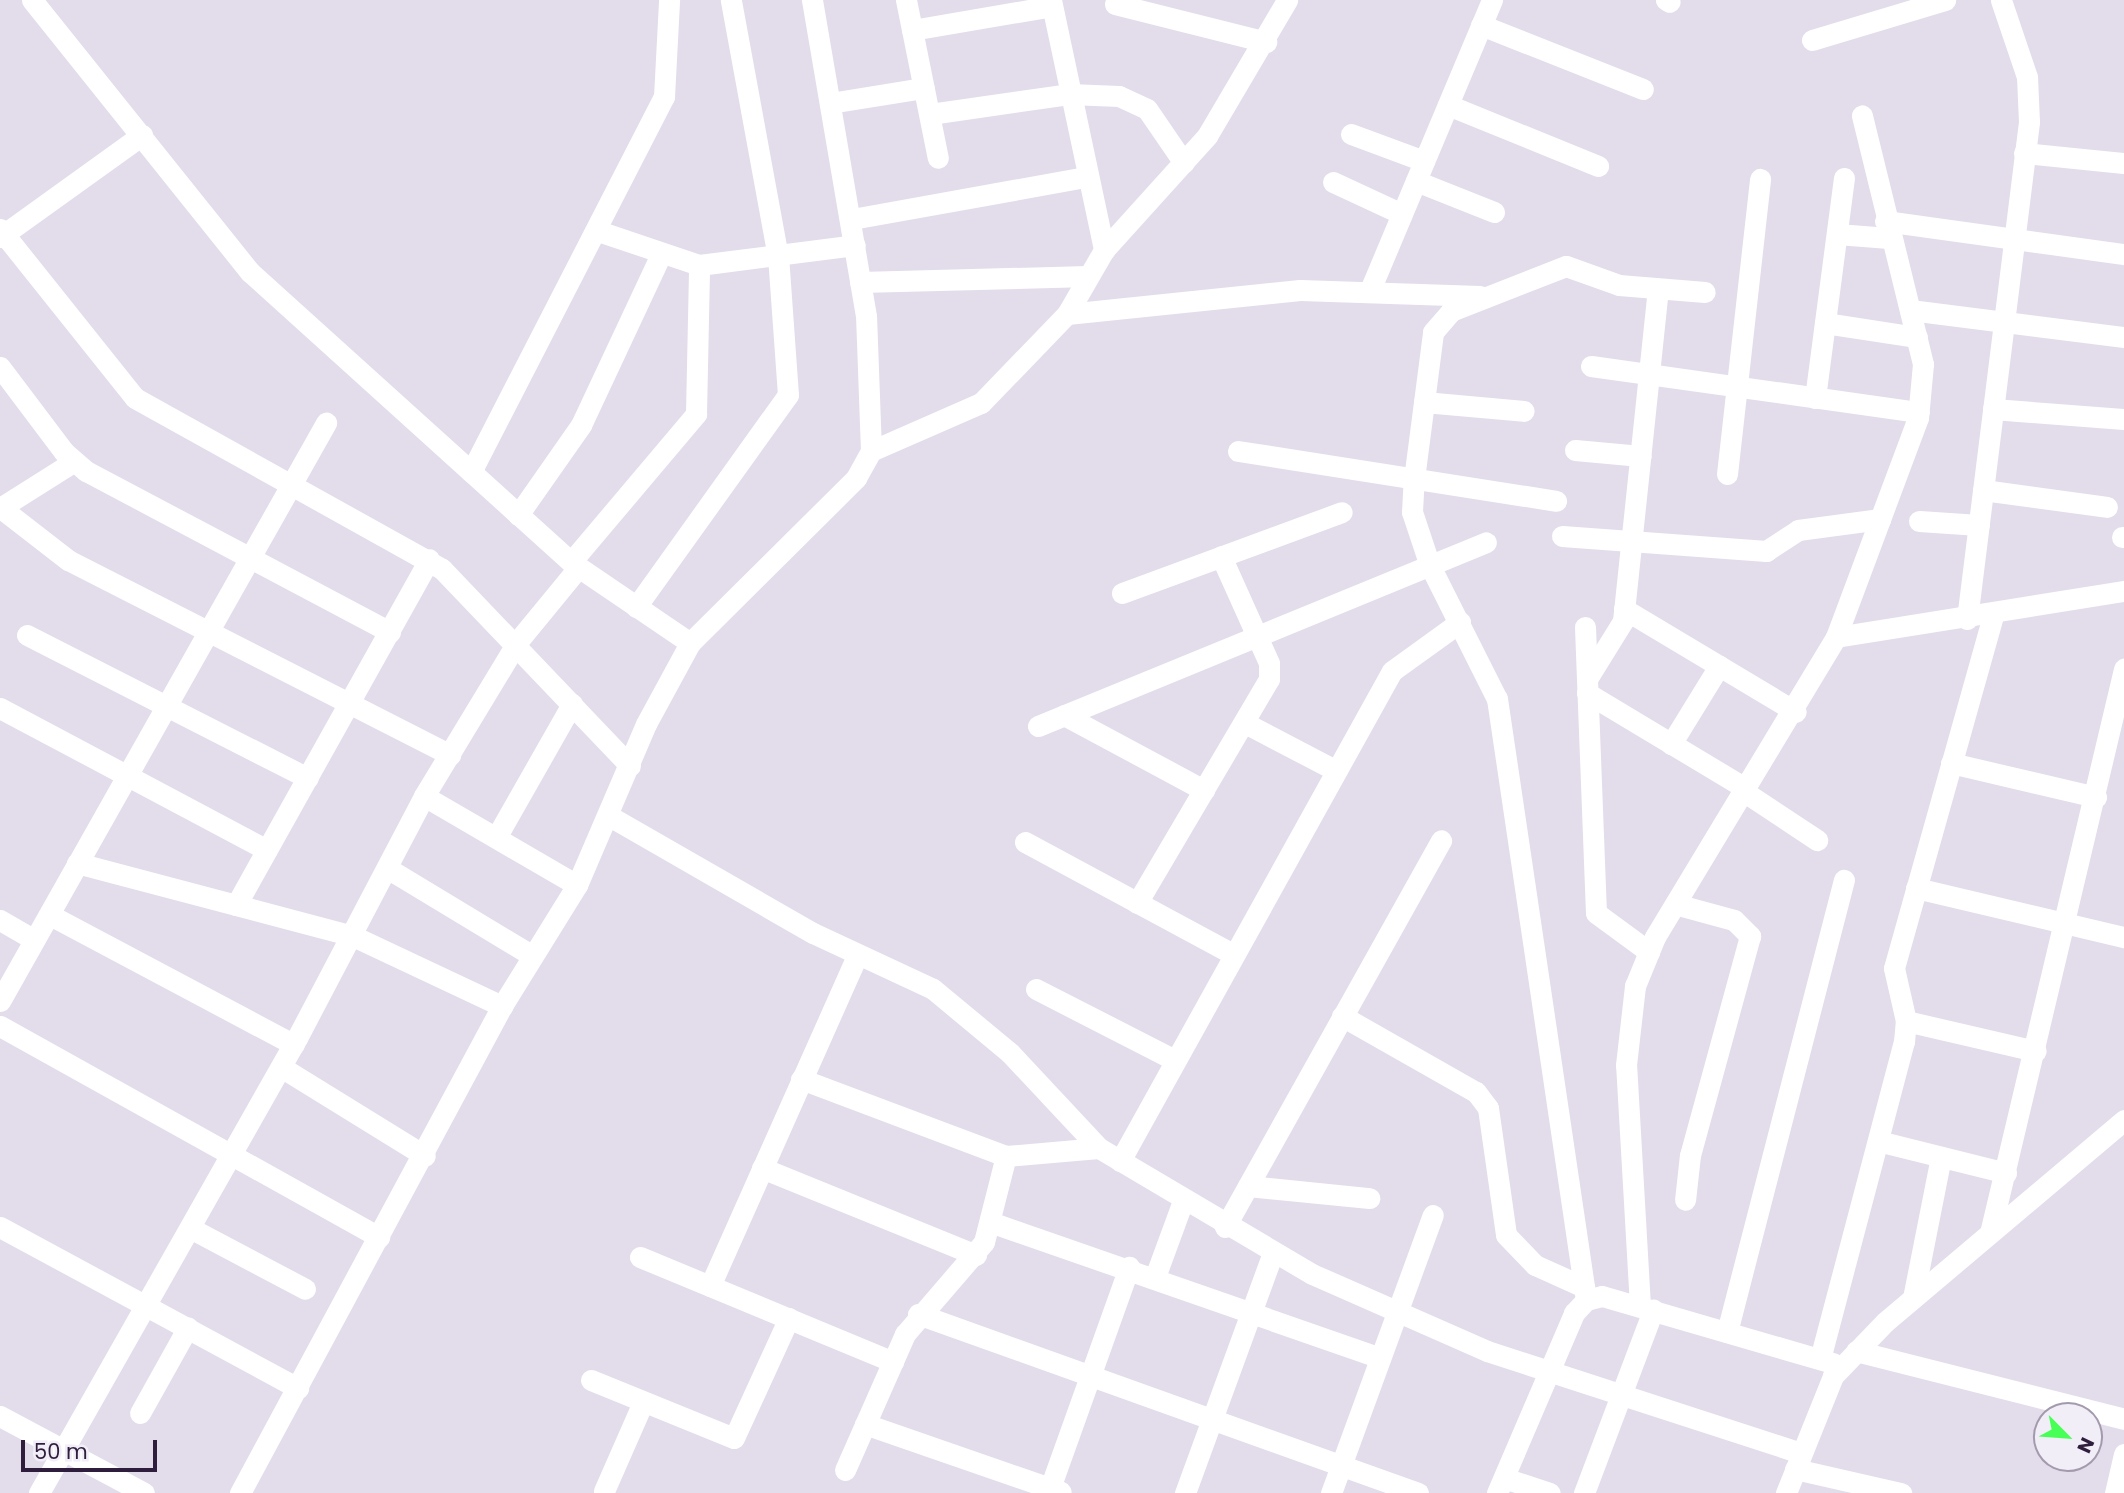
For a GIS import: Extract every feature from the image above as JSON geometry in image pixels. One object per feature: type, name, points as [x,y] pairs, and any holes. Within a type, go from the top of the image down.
[{"type":"street","points":[[32,0],[250,272],[575,565],[690,643]]},
{"type":"street","points":[[471,472],[598,231],[668,87],[669,0]]},
{"type":"street","points":[[636,607],[788,395],[778,257],[731,0]]},
{"type":"street","points":[[240,1493],[425,1156],[502,1006],[531,955],[577,885],[611,817],[630,766],[690,643],[856,478],[871,451],[860,282],[852,219],[811,0]]},
{"type":"street","points":[[906,0],[938,158]]},
{"type":"street","points":[[871,451],[981,403],[1067,314],[1104,250],[1184,163],[1266,43],[1287,0]]},
{"type":"street","points":[[1370,290],[1492,0]]},
{"type":"street","points":[[1812,40],[1918,4],[1945,0]]},
{"type":"street","points":[[1967,619],[2024,153],[2027,77],[2001,0]]},
{"type":"street","points":[[912,30],[1051,3],[1085,177],[1104,250]]},
{"type":"street","points":[[1115,4],[1266,43]]},
{"type":"street","points":[[1481,25],[1643,89]]},
{"type":"street","points":[[830,103],[923,88]]},
{"type":"street","points":[[930,114],[1069,94],[1140,103],[1184,163]]},
{"type":"street","points":[[1448,104],[1598,166]]},
{"type":"street","points":[[1584,1493],[1620,1396],[1646,1308],[1627,1030],[1649,952],[1744,789],[1796,712],[1836,637],[1919,412],[1923,364],[1887,229],[1862,115]]},
{"type":"street","points":[[1351,134],[1494,212]]},
{"type":"street","points":[[142,135],[1,233],[135,398],[429,559],[518,641],[572,705],[630,766]]},
{"type":"street","points":[[2024,153],[2124,163]]},
{"type":"street","points":[[852,219],[1085,177]]},
{"type":"street","points":[[1815,398],[1844,178]]},
{"type":"street","points":[[1727,474],[1760,179]]},
{"type":"street","points":[[1333,181],[1402,214]]},
{"type":"street","points":[[1837,234],[1887,229],[2013,239],[2124,254]]},
{"type":"street","points":[[598,231],[660,256],[699,265],[778,257],[855,244]]},
{"type":"street","points":[[518,516],[581,425],[660,256]]},
{"type":"street","points":[[39,1493],[294,1045],[424,796],[518,641],[695,414],[699,265]]},
{"type":"street","points":[[1550,1493],[1500,1485],[1585,1294],[1497,699],[1461,622],[1430,566],[1412,512],[1424,401],[1438,321],[1483,296],[1566,266],[1605,282],[1705,292]]},
{"type":"street","points":[[860,282],[1088,276]]},
{"type":"street","points":[[1587,686],[1617,635],[1624,609],[1658,289]]},
{"type":"street","points":[[1067,314],[1300,290],[1370,290],[1483,296]]},
{"type":"street","points":[[1910,310],[2004,318],[2124,337]]},
{"type":"street","points":[[1825,323],[1917,337]]},
{"type":"street","points":[[1591,366],[1919,412]]},
{"type":"street","points":[[0,367],[73,462],[390,632]]},
{"type":"street","points":[[1424,401],[1524,411]]},
{"type":"street","points":[[1993,409],[2124,419]]},
{"type":"street","points":[[0,1001],[326,423]]},
{"type":"street","points":[[1575,450],[1640,456]]},
{"type":"street","points":[[1238,451],[1556,501]]},
{"type":"street","points":[[73,462],[3,500],[68,559],[210,629],[450,755]]},
{"type":"street","points":[[1983,490],[2107,507]]},
{"type":"street","points":[[1122,593],[1342,512]]},
{"type":"street","points":[[1562,536],[1766,551],[1798,530],[1880,519]]},
{"type":"street","points":[[1919,521],[1979,525]]},
{"type":"street","points":[[1038,726],[1486,542]]},
{"type":"street","points":[[1138,903],[1269,679],[1257,636],[1221,556]]},
{"type":"street","points":[[236,905],[429,559]]},
{"type":"street","points":[[1836,637],[1993,615],[2124,591]]},
{"type":"street","points":[[1624,609],[1796,712]]},
{"type":"street","points":[[1819,1359],[1878,1142],[1906,1021],[1894,968],[1993,615]]},
{"type":"street","points":[[1120,1161],[1392,671],[1461,622]]},
{"type":"street","points":[[1586,626],[1596,914],[1649,952]]},
{"type":"street","points":[[27,635],[169,703],[308,778]]},
{"type":"street","points":[[1671,744],[1719,666]]},
{"type":"street","points":[[1991,1229],[2036,1051],[2124,668]]},
{"type":"street","points":[[1587,686],[1817,840]]},
{"type":"street","points":[[496,836],[572,705]]},
{"type":"street","points":[[0,708],[125,779],[267,850]]},
{"type":"street","points":[[1064,715],[1204,790]]},
{"type":"street","points":[[1245,723],[1335,770]]},
{"type":"street","points":[[1951,763],[2096,797]]},
{"type":"street","points":[[424,796],[577,885]]},
{"type":"street","points":[[611,817],[780,915],[933,989],[1010,1054],[1099,1148],[1225,1227],[1273,1253],[1396,1311],[1549,1372],[1798,1461],[1901,1493]]},
{"type":"street","points":[[1225,1227],[1440,839]]},
{"type":"street","points":[[1025,842],[1233,954]]},
{"type":"street","points":[[77,863],[353,936],[502,1006]]},
{"type":"street","points":[[387,868],[531,955]]},
{"type":"street","points":[[1727,1332],[1844,880]]},
{"type":"street","points":[[1916,888],[2124,937]]},
{"type":"street","points":[[1675,904],[1734,920],[1749,936],[1690,1155],[1685,1200]]},
{"type":"street","points":[[50,915],[294,1045]]},
{"type":"street","points":[[0,920],[34,940]]},
{"type":"street","points":[[710,1286],[858,954]]},
{"type":"street","points":[[1037,989],[1175,1060]]},
{"type":"street","points":[[1342,1017],[1476,1092],[1488,1108],[1506,1235],[1535,1265],[1585,1294],[1646,1308],[1819,1359],[1849,1359],[2124,1419]]},
{"type":"street","points":[[1906,1021],[2036,1051]]},
{"type":"street","points":[[0,1026],[379,1237]]},
{"type":"street","points":[[281,1067],[425,1156]]},
{"type":"street","points":[[801,1079],[1006,1156],[1099,1148]]},
{"type":"street","points":[[1786,1493],[1798,1461],[1849,1359],[1991,1229],[2120,1131]]},
{"type":"street","points":[[1878,1142],[2006,1173]]},
{"type":"street","points":[[845,1471],[893,1362],[918,1314],[976,1255],[993,1223],[1006,1156]]},
{"type":"street","points":[[1913,1298],[1941,1157]]},
{"type":"street","points":[[762,1168],[976,1255]]},
{"type":"street","points":[[1248,1186],[1369,1198]]},
{"type":"street","points":[[1155,1277],[1182,1201]]},
{"type":"street","points":[[1331,1493],[1433,1215]]},
{"type":"street","points":[[993,1223],[1129,1267],[1253,1315],[1380,1358]]},
{"type":"street","points":[[0,1227],[298,1388]]},
{"type":"street","points":[[190,1228],[305,1289]]},
{"type":"street","points":[[1185,1493],[1253,1315],[1273,1253]]},
{"type":"street","points":[[639,1257],[893,1362]]},
{"type":"street","points":[[865,1424],[1056,1491],[1087,1377],[1129,1267]]},
{"type":"street","points":[[918,1314],[1211,1424],[1341,1465],[1418,1493]]},
{"type":"street","points":[[591,1380],[734,1437],[789,1318]]},
{"type":"street","points":[[140,1413],[188,1328]]},
{"type":"street","points":[[604,1490],[643,1402]]},
{"type":"street","points":[[0,1416],[144,1493]]},
{"type":"street","points":[[2115,1493],[2124,1454]]}]
